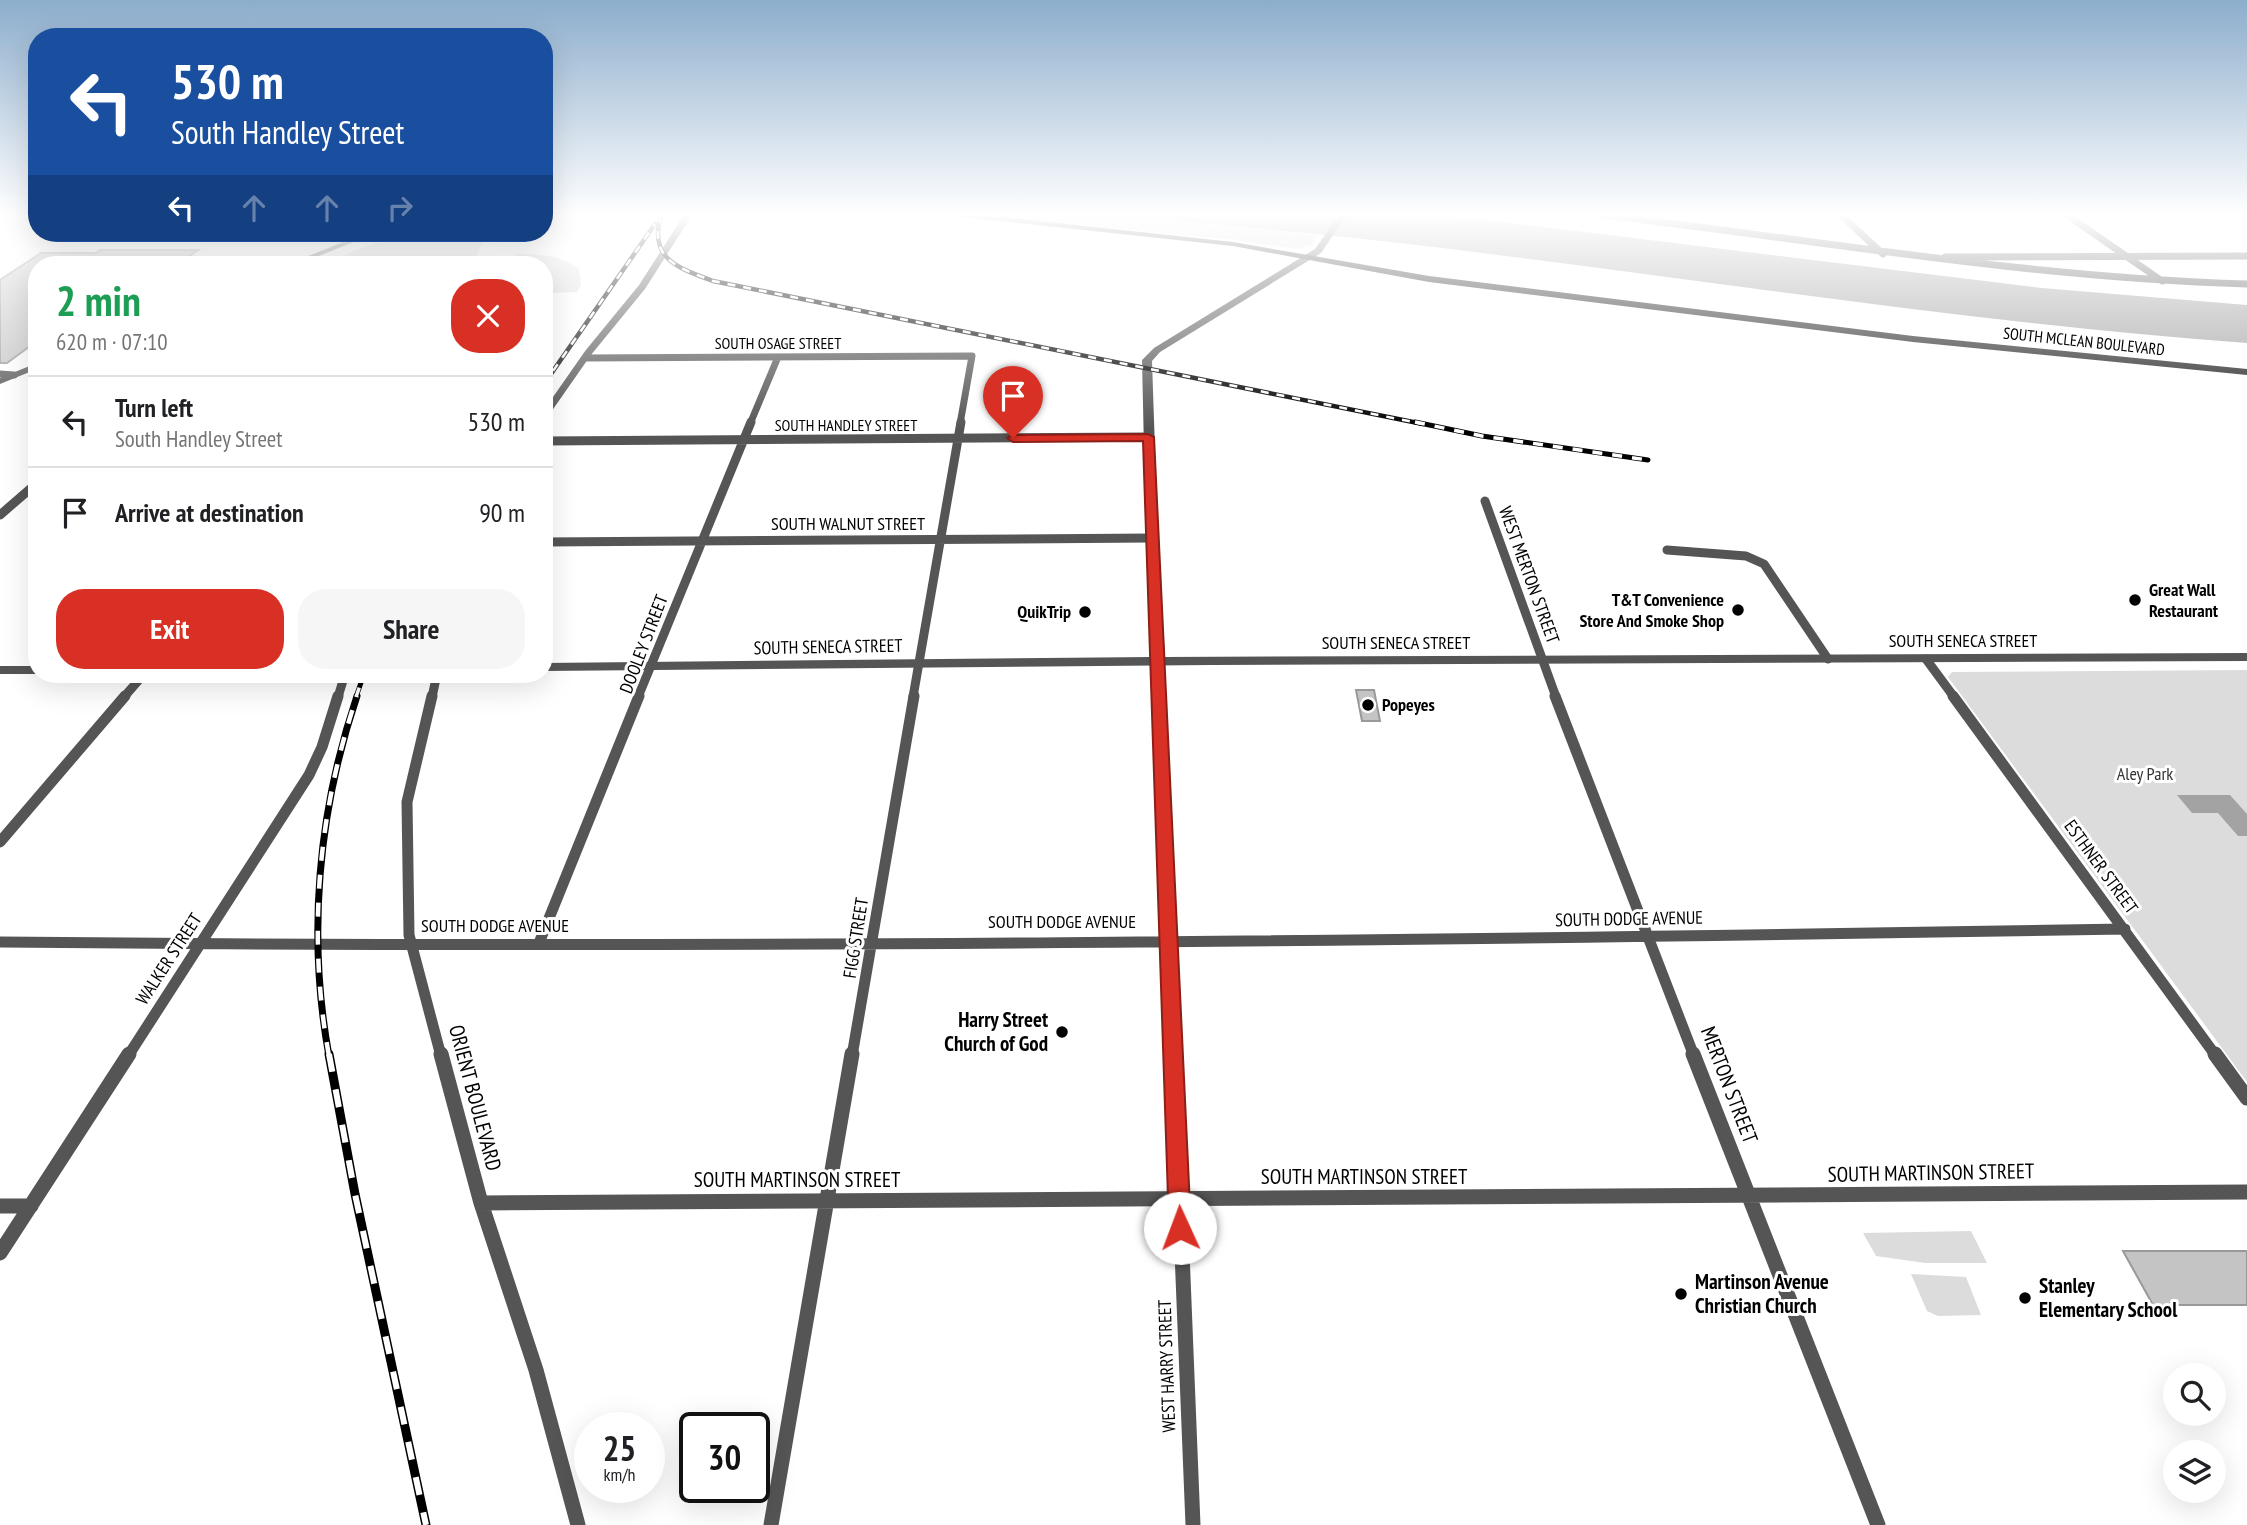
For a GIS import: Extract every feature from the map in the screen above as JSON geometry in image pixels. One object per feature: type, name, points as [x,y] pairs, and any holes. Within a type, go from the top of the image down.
[{"type":"main road","name":"SOUTH MCLEAN BOULEVARD","points":[[1486,286],[1886,336],[2247,372]]},
{"type":"street","points":[[553,403],[584,358],[643,286]]},
{"type":"street","name":"WEST HARRY STREET","points":[[1193,1525],[1146,367],[1151,356],[1260,286]]},
{"type":"street","name":"SOUTH OSAGE STREET","points":[[584,358],[972,356]]},
{"type":"street","name":"FIGG STREET","points":[[771,1525],[972,356]]},
{"type":"street","name":"DOOLEY STREET","points":[[540,943],[701,541],[778,357]]},
{"type":"street","points":[[0,381],[28,370]]},
{"type":"street","points":[[0,374],[14,375]]},
{"type":"street","name":"SOUTH HANDLEY STREET","points":[[553,441],[1148,437]]},
{"type":"street","points":[[0,515],[28,490]]},
{"type":"street","points":[[0,500],[16,500]]},
{"type":"street","name":"WEST MERTON STREET","points":[[1485,501],[1515,590],[1543,660]]},
{"type":"street","name":"SOUTH WALNUT STREET","points":[[553,542],[1152,538]]},
{"type":"street","points":[[1667,550],[1746,556],[1765,564],[1828,659]]},
{"type":"street","name":"SOUTH SENECA STREET","points":[[553,667],[2247,657]]},
{"type":"street","name":"ESTHNER STREET","points":[[1926,659],[2247,1098]]},
{"type":"street","name":"MERTON STREET","points":[[1543,660],[1647,937],[1878,1525]]},
{"type":"street","points":[[0,670],[28,670]]},
{"type":"street","points":[[0,842],[136,683]]},
{"type":"street","name":"WALKER STREET","points":[[0,1253],[309,775],[322,747],[342,683]]},
{"type":"street","name":"ORIENT BOULEVARD","points":[[435,683],[407,802],[411,944],[481,1203],[536,1370],[578,1525]]},
{"type":"street","name":"SOUTH DODGE AVENUE","points":[[0,942],[199,945],[1647,937],[2125,929]]},
{"type":"street","name":"SOUTH MARTINSON STREET","points":[[481,1203],[2247,1192]]},
{"type":"street","points":[[0,1206],[31,1206]]},
{"type":"green space","points":[[553,286],[580,286],[577,292],[553,293]]},
{"type":"green space","name":"Aley Park","points":[[2247,670],[2247,1082],[1948,677],[1952,672]]},
{"type":"green space","points":[[1971,1231],[1987,1263],[1925,1263],[1876,1256],[1863,1233]]},
{"type":"green space","points":[[1911,1274],[1966,1277],[1981,1315],[1938,1316],[1927,1311]]},
{"type":"shaded area","points":[[1736,286],[2027,286],[2247,305],[2247,343],[2140,334],[1925,311]]},
{"type":"shaded area","points":[[2177,795],[2230,795],[2247,814],[2247,836],[2238,836],[2218,813],[2192,813]]},
{"type":"building","points":[[0,286],[28,286],[28,348],[7,363],[0,363]]},
{"type":"building","name":"Popeyes","points":[[1356,690],[1374,690],[1380,721],[1362,721]]},
{"type":"building","name":"Stanley Elementary School","points":[[2123,1251],[2247,1251],[2247,1305],[2153,1305]]},
{"type":"railway","points":[[553,371],[612,286]]},
{"type":"railway","points":[[739,286],[1423,424]]},
{"type":"railway","points":[[1415,422],[1482,436],[1648,460]]},
{"type":"railway","points":[[356,697],[361,683]]},
{"type":"railway","points":[[329,1056],[319,965],[320,874],[333,784],[357,696]]},
{"type":"railway","points":[[329,1054],[355,1194],[426,1525]]},
{"type":"place","name":"Great Wall Restaurant","points":[[2135,600]]},
{"type":"place","name":"T&T Convenience Store And Smoke Shop","points":[[1738,610]]},
{"type":"place","name":"QuikTrip","points":[[1085,612]]},
{"type":"place","name":"Popeyes","points":[[1368,705]]},
{"type":"place","name":"Harry Street Church of God","points":[[1062,1032]]},
{"type":"place","name":"Martinson Avenue Christian Church","points":[[1681,1294]]},
{"type":"place","name":"Stanley Elementary School","points":[[2025,1298]]},
{"type":"route","points":[[1013,438],[1148,437],[1180,1228]]}]
